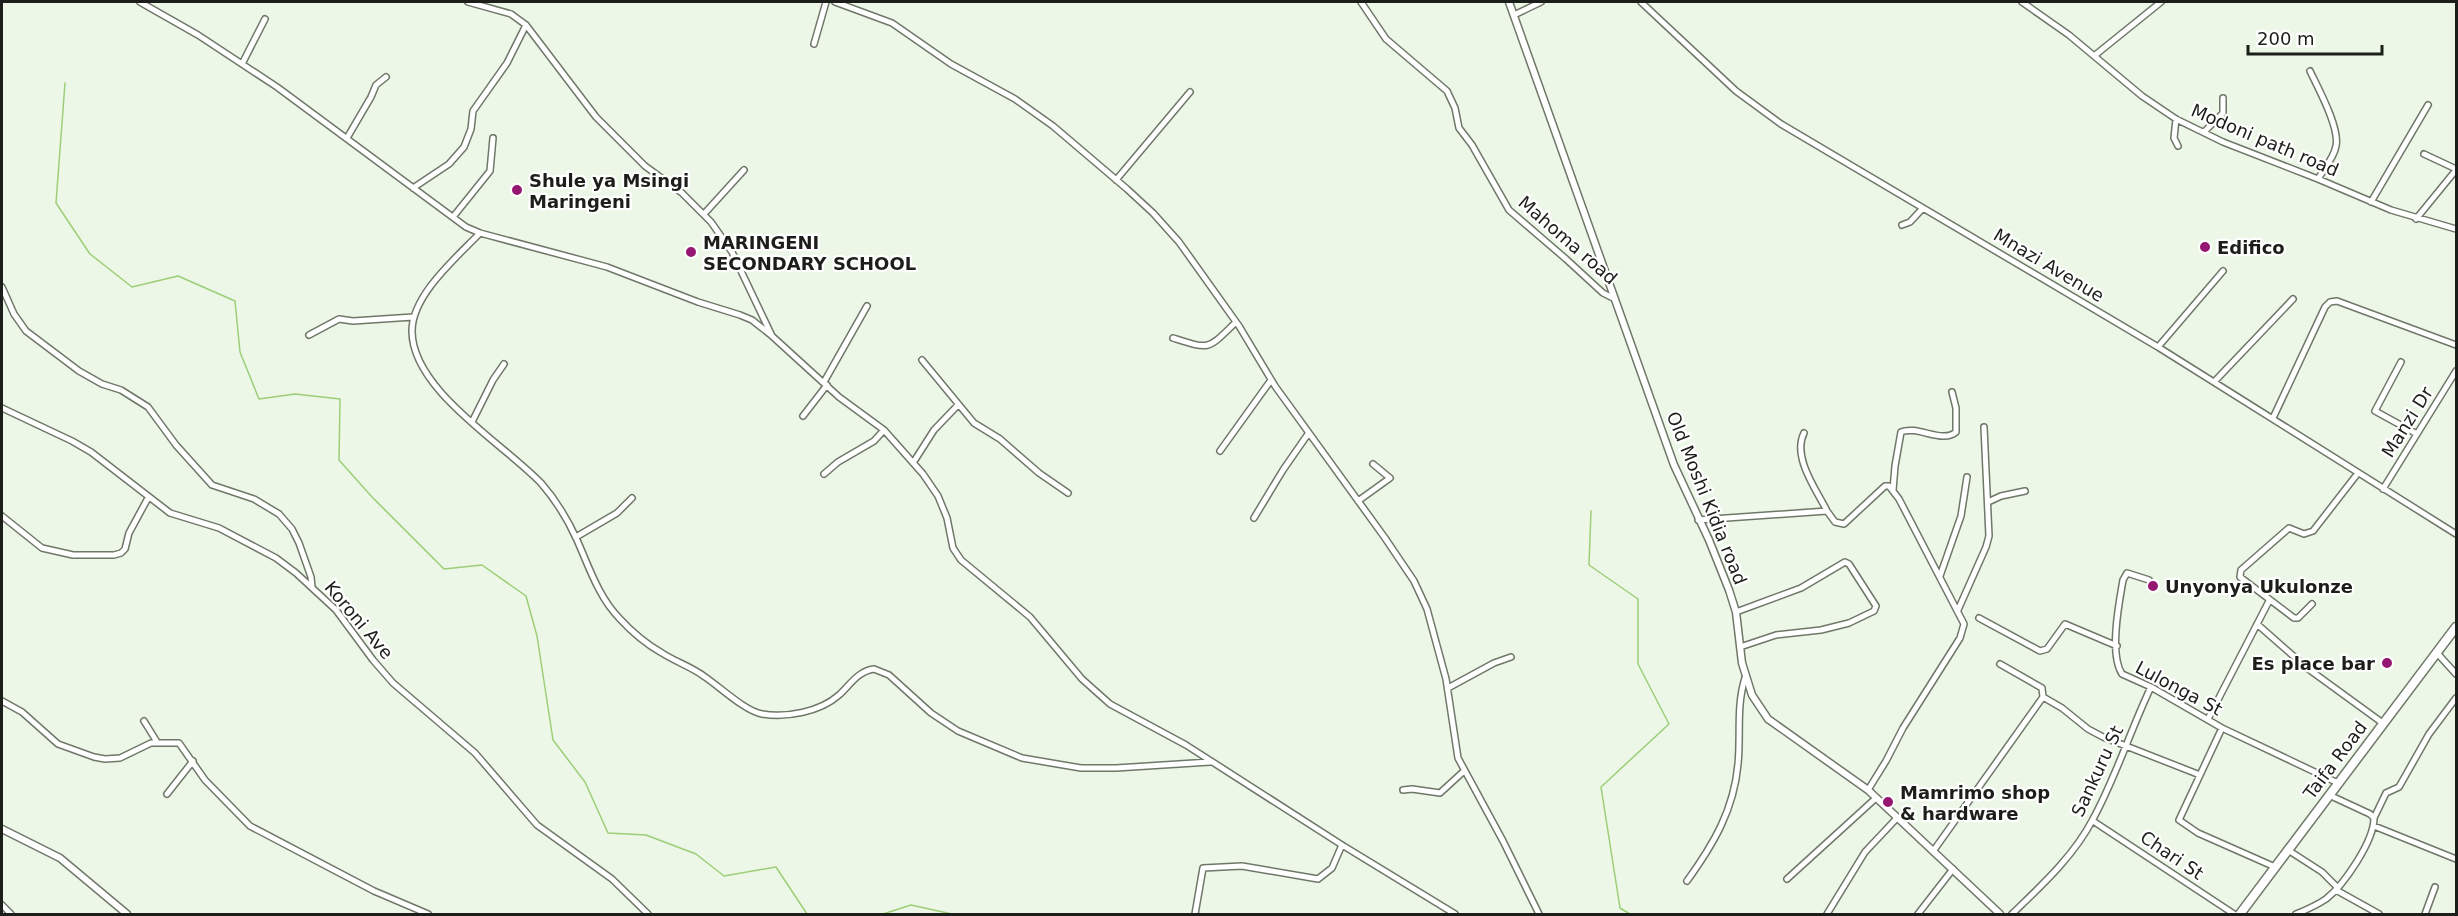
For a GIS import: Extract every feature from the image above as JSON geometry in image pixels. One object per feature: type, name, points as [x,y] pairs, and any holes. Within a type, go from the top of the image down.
[{"type":"highway","name":"Taifa Road","points":[[2240,915],[2457,627]]},
{"type":"street","points":[[140,2],[242,64],[413,188],[480,233],[608,267],[752,320],[847,404],[884,430],[929,482],[938,496],[947,518],[953,548],[961,560],[1030,617],[1082,679],[1110,704],[1178,740],[1455,915]]},
{"type":"street","points":[[468,2],[511,14],[526,25],[596,117],[645,166],[682,193],[704,214],[732,252],[772,336]]},
{"type":"street","points":[[814,44],[826,2]]},
{"type":"street","points":[[835,2],[892,23],[951,64],[1015,99],[1053,126],[1165,226],[1236,322],[1270,380],[1414,581],[1427,609],[1448,688],[1455,749],[1464,771],[1503,841],[1539,915]]},
{"type":"street","name":"Mahoma road","points":[[1361,2],[1386,39],[1447,91],[1455,108],[1459,128],[1472,145],[1509,210],[1603,293],[1615,299]]},
{"type":"street","name":"Old Moshi Kidia road","points":[[1509,2],[1674,465],[1724,575],[1736,612],[1745,678],[1752,695],[1768,719],[1868,790],[2000,914]]},
{"type":"street","points":[[1514,15],[1541,2]]},
{"type":"street","name":"Mnazi Avenue","points":[[1641,2],[1736,91],[1771,117],[2158,347],[2457,534]]},
{"type":"street","name":"Modoni path road","points":[[2022,2],[2094,56],[2142,96],[2176,118],[2223,142],[2371,202],[2416,219],[2457,229]]},
{"type":"street","points":[[2094,56],[2161,2]]},
{"type":"street","points":[[242,64],[265,19]]},
{"type":"street","points":[[413,188],[449,164],[464,147],[471,129],[473,111],[507,63],[526,25]]},
{"type":"street","points":[[2310,71],[2332,123],[2337,143],[2334,153],[2318,179]]},
{"type":"street","points":[[347,138],[376,85],[386,77]]},
{"type":"street","points":[[1116,180],[1190,92]]},
{"type":"street","points":[[2204,132],[2223,113],[2223,99]]},
{"type":"street","points":[[2371,202],[2428,105]]},
{"type":"street","points":[[2176,118],[2174,138],[2178,146]]},
{"type":"street","points":[[453,216],[490,171],[494,138]]},
{"type":"street","points":[[2416,219],[2457,169],[2424,154]]},
{"type":"street","points":[[704,214],[744,170]]},
{"type":"street","points":[[1902,225],[1910,222],[1923,208]]},
{"type":"street","points":[[480,233],[427,291],[413,317],[414,345],[422,366],[448,400],[542,485],[555,501],[576,537],[610,608],[637,636],[663,654],[703,675],[757,713],[783,714],[813,710],[833,700],[863,672],[874,669],[889,675],[931,713],[958,731],[1023,758],[1063,766],[1093,768],[1210,762]]},
{"type":"street","points":[[2158,347],[2223,271]]},
{"type":"street","points":[[2,287],[14,314],[26,331],[79,371],[102,384],[121,390],[148,407],[176,445],[212,485],[254,499],[279,514],[292,529],[299,543],[311,577],[312,587]]},
{"type":"street","points":[[2214,382],[2293,299]]},
{"type":"street","points":[[2273,418],[2325,307],[2330,302],[2337,301],[2457,345]]},
{"type":"street","points":[[803,416],[826,384],[867,306]]},
{"type":"street","points":[[309,335],[339,319],[353,321],[413,317]]},
{"type":"street","points":[[1173,338],[1202,347],[1209,346],[1236,322]]},
{"type":"street","points":[[922,360],[974,423],[1000,439],[1068,493]]},
{"type":"street","points":[[2400,362],[2375,411],[2417,434]]},
{"type":"street","points":[[472,422],[493,380],[504,364]]},
{"type":"street","name":"Manzi Dr","points":[[2383,489],[2457,371]]},
{"type":"street","points":[[1220,451],[1270,380]]},
{"type":"street","points":[[1893,490],[1894,466],[1901,432],[1911,430],[1949,436],[1956,432],[1956,408],[1952,392]]},
{"type":"street","points":[[912,463],[934,430],[958,405]]},
{"type":"street","name":"Koroni Ave","points":[[2,408],[91,452],[148,498],[178,516],[219,528],[282,562],[336,610],[388,678],[475,753],[531,819],[550,836],[617,883],[648,915]]},
{"type":"street","points":[[1958,610],[1986,547],[1990,525],[1984,428]]},
{"type":"street","points":[[824,474],[838,462],[874,441],[884,430]]},
{"type":"street","points":[[1804,433],[1799,442],[1801,458],[1827,511],[1835,522],[1844,524],[1885,486],[1888,486],[1893,490],[1964,624],[1960,638],[1922,697],[1868,790]]},
{"type":"street","points":[[1254,518],[1308,434]]},
{"type":"street","points":[[1358,501],[1390,478],[1373,464]]},
{"type":"street","points":[[2312,604],[2298,618],[2294,618],[2240,577],[2241,570],[2289,528],[2304,534],[2313,531],[2358,473]]},
{"type":"street","points":[[1940,576],[1961,516],[1967,477]]},
{"type":"street","points":[[1988,502],[1998,497],[2025,491]]},
{"type":"street","points":[[2,516],[42,548],[73,555],[114,555],[125,549],[129,533],[148,498]]},
{"type":"street","points":[[576,537],[617,513],[632,498]]},
{"type":"street","points":[[1698,520],[1827,511]]},
{"type":"street","points":[[1736,612],[1802,588],[1845,562],[1849,564],[1876,606],[1874,611],[1849,623],[1821,630],[1776,635],[1740,647]]},
{"type":"street","name":"Lulonga St","points":[[2149,580],[2131,573],[2124,575],[2116,646],[2122,674],[2151,687],[2222,728],[2338,783]]},
{"type":"street","points":[[2208,719],[2270,601]]},
{"type":"street","points":[[1978,618],[2040,651],[2047,649],[2065,624],[2116,646]]},
{"type":"street","points":[[2257,624],[2307,668],[2384,724]]},
{"type":"street","points":[[2437,653],[2457,674]]},
{"type":"street","points":[[1448,688],[1494,663],[1511,657]]},
{"type":"street","points":[[1934,850],[2043,697],[2042,688],[2000,664]]},
{"type":"street","points":[[1688,881],[1715,841],[1726,818],[1737,776],[1739,701],[1745,678]]},
{"type":"street","name":"Sankuru St","points":[[2012,915],[2053,874],[2093,821],[2151,687]]},
{"type":"street","points":[[2043,697],[2062,708],[2088,729],[2200,775]]},
{"type":"street","points":[[2296,915],[2326,899],[2337,889],[2355,865],[2374,826],[2374,818],[2386,794],[2399,787],[2428,734],[2457,698]]},
{"type":"street","points":[[2,701],[22,712],[58,744],[94,757],[120,758],[157,742],[179,743],[205,780],[250,826],[374,891],[428,915]]},
{"type":"street","points":[[144,721],[157,742]]},
{"type":"street","points":[[2222,728],[2179,820],[2198,833],[2275,867]]},
{"type":"street","points":[[167,794],[193,761]]},
{"type":"street","points":[[1403,790],[1440,793],[1464,771]]},
{"type":"street","points":[[2329,795],[2366,811],[2374,818]]},
{"type":"street","points":[[1787,879],[1876,798]]},
{"type":"street","points":[[1827,914],[1865,852],[1898,818]]},
{"type":"street","name":"Chari St","points":[[2093,821],[2234,915]]},
{"type":"street","points":[[2374,826],[2457,859]]},
{"type":"street","points":[[2,829],[60,858],[127,915]]},
{"type":"street","points":[[1195,915],[1203,868],[1242,866],[1318,879],[1332,868],[1342,845]]},
{"type":"street","points":[[2288,850],[2322,872],[2337,889],[2379,915]]},
{"type":"street","points":[[1918,915],[1953,869]]},
{"type":"street","points":[[2425,915],[2435,887]]},
{"type":"street","points":[[2,905],[11,915]]},
{"type":"street","points":[[2359,915],[2362,906]]},
{"type":"waterway","points":[[65,83],[56,203],[90,254],[132,287],[178,276],[235,301],[240,352],[259,399],[295,394],[340,399],[339,460],[372,497],[444,569],[482,565],[526,596],[537,636],[553,740],[585,782],[608,833],[646,835],[696,854],[724,876],[776,867],[807,914]]},
{"type":"waterway","points":[[1591,511],[1589,565],[1638,599],[1638,664],[1669,724],[1601,787],[1620,908],[1630,914]]},
{"type":"waterway","points":[[883,914],[911,905],[952,914]]},
{"type":"place","name":"Shule ya Msingi Maringeni","points":[[517,190]]},
{"type":"place","name":"Edifico","points":[[2205,247]]},
{"type":"place","name":"MARINGENI SECONDARY SCHOOL","points":[[691,252]]},
{"type":"place","name":"Unyonya Ukulonze","points":[[2153,586]]},
{"type":"place","name":"Es place bar","points":[[2387,663]]},
{"type":"place","name":"Mamrimo shop & hardware","points":[[1888,802]]}]
